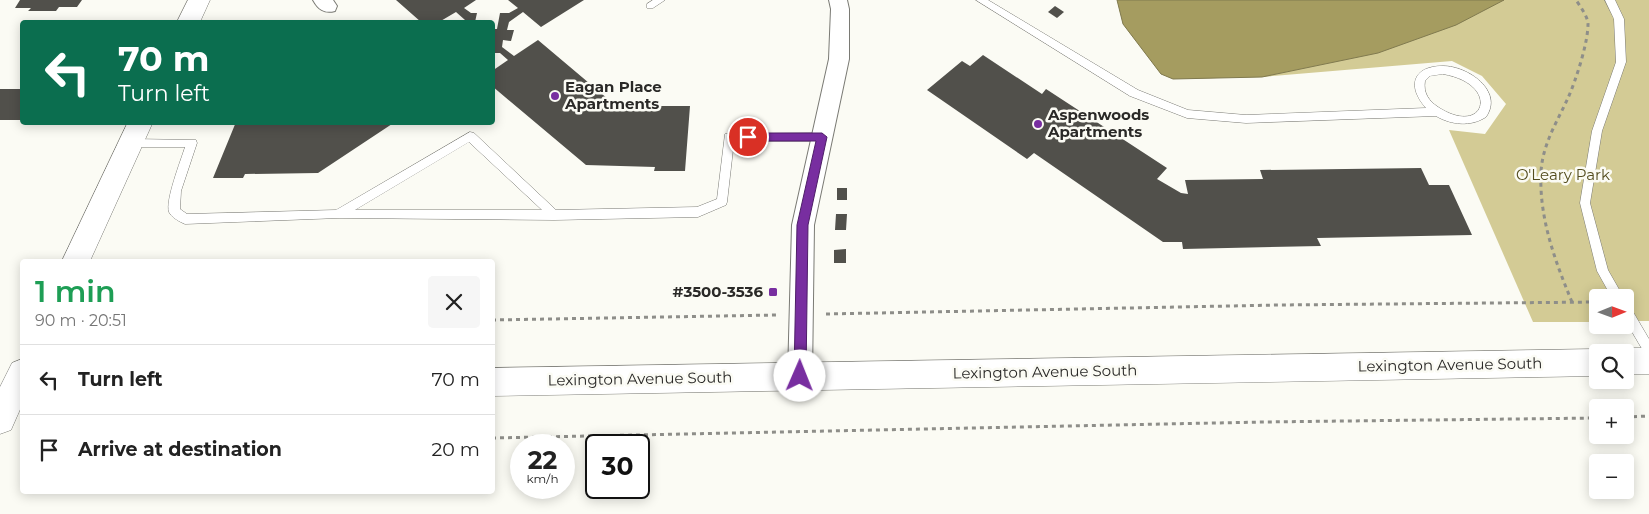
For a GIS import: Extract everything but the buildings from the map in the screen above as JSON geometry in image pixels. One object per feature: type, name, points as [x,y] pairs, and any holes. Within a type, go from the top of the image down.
[{"type":"street","points":[[190,20],[199,0]]},
{"type":"street","points":[[800,376],[803,225],[839,59],[840,1]]},
{"type":"street","points":[[77,259],[136,133]]},
{"type":"street","points":[[1634,362],[1649,361]]},
{"type":"street","name":"Lexington Avenue South","points":[[495,382],[1589,362]]},
{"type":"street","points":[[0,420],[15,386]]},
{"type":"lane","points":[[650,6],[660,0]]},
{"type":"lane","points":[[981,0],[1134,94],[1187,114],[1246,118],[1435,112],[1457,120],[1477,118],[1484,114],[1487,107],[1487,99],[1483,91],[1466,77],[1455,72],[1433,71],[1425,74],[1420,80],[1418,88],[1423,100],[1435,112]]},
{"type":"lane","points":[[1610,0],[1619,19],[1621,62],[1597,131],[1585,203],[1603,271],[1613,289]]},
{"type":"lane","points":[[136,133],[192,143],[176,192],[174,211],[185,219],[338,214],[554,215],[698,212],[722,202],[729,137],[822,137]]},
{"type":"lane","points":[[338,214],[470,136],[554,215]]},
{"type":"lane","points":[[1634,324],[1649,350]]},
{"type":"path","points":[[1572,302],[1556,263],[1544,220],[1541,172],[1548,137],[1569,96],[1581,60],[1588,22],[1576,0]]},
{"type":"path","points":[[495,320],[1279,305],[1589,302]]},
{"type":"path","points":[[1634,417],[1649,416]]},
{"type":"path","points":[[495,438],[1252,422],[1589,418]]},
{"type":"green space","name":"O'Leary Park","points":[[1117,0],[1649,0],[1649,321],[1634,321],[1634,289],[1589,289],[1589,322],[1533,322],[1449,130],[1485,134],[1506,104],[1482,76],[1452,61],[1262,77],[1173,79],[1161,74],[1123,24]]},
{"type":"shaded area","points":[[1117,0],[1504,0],[1456,25],[1378,53],[1262,77],[1173,79],[1161,74],[1123,24]]},
{"type":"place","name":"Eagan Place Apartments","points":[[555,96]]},
{"type":"place","name":"Aspenwoods Apartments","points":[[1038,124]]},
{"type":"place","name":"#3500-3536","points":[[773,292]]},
{"type":"route","points":[[748,137],[822,137],[803,225],[800,376]]}]
